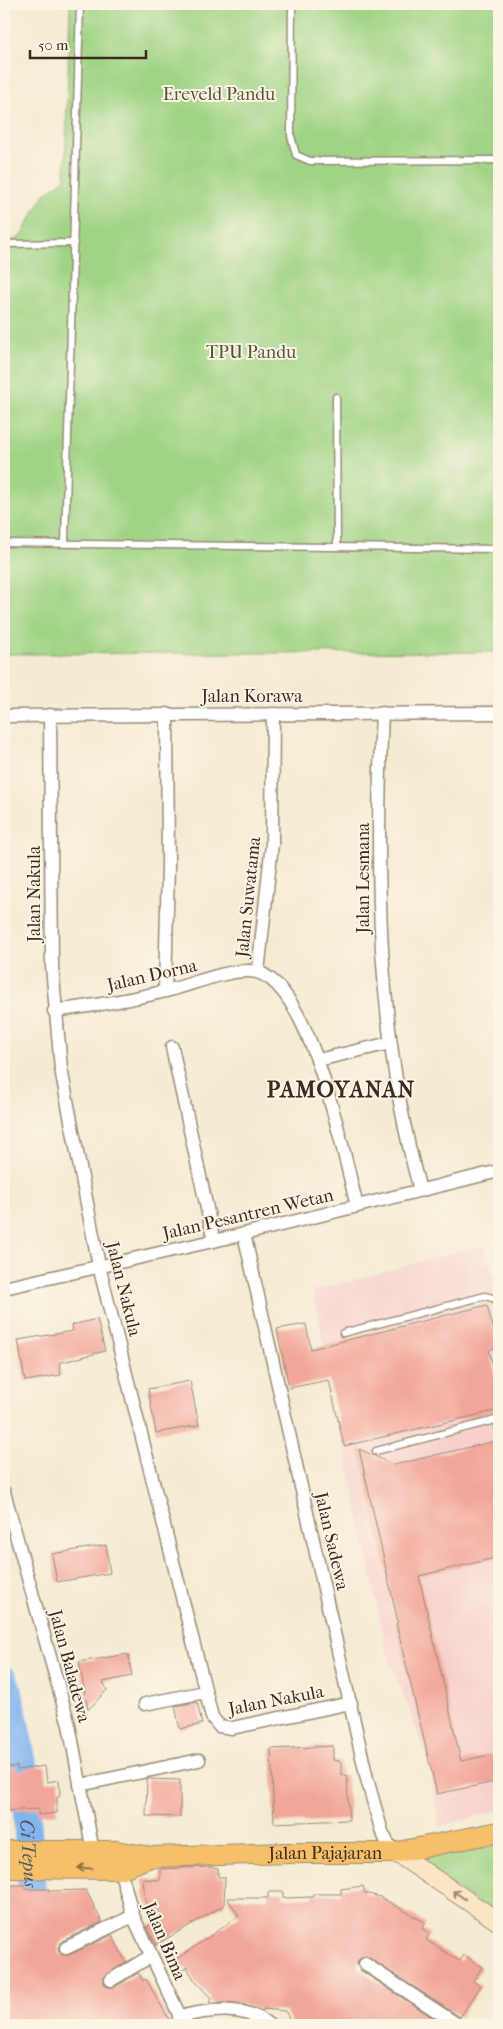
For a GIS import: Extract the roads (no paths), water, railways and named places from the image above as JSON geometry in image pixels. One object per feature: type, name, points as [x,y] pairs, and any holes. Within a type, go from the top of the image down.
[{"type":"highway","name":"Jalan Pajajaran","points":[[4,1868],[29,1859],[93,1851],[116,1851],[150,1857],[288,1853],[393,1853],[499,1832]]},
{"type":"highway","name":"Jalan Pajajaran","points":[[4,1851],[29,1859],[120,1868],[150,1857]]},
{"type":"main road","points":[[393,1853],[401,1856],[499,1922]]},
{"type":"street","name":"Jalan Lesmana","points":[[382,713],[380,937],[390,1043],[420,1190]]},
{"type":"street","name":"Jalan Korawa","points":[[4,716],[499,713]]},
{"type":"street","points":[[165,991],[168,866],[167,714]]},
{"type":"street","name":"Jalan Suwatama","points":[[273,714],[272,844],[258,972],[271,978],[309,1035],[318,1060],[357,1206]]},
{"type":"street","name":"Jalan Nakula","points":[[50,716],[52,966],[54,1011],[61,1069],[99,1266],[212,1717],[219,1726],[224,1728],[351,1703]]},
{"type":"street","name":"Jalan Dorna","points":[[54,1011],[114,1002],[238,972],[258,972]]},
{"type":"street","points":[[318,1060],[390,1043]]},
{"type":"street","points":[[172,1047],[214,1240]]},
{"type":"street","name":"Jalan Pesantren Wetan","points":[[4,1288],[244,1234],[499,1171]]},
{"type":"street","name":"Jalan Sadewa","points":[[244,1234],[372,1800],[382,1832],[393,1853]]},
{"type":"street","name":"Jalan Baladewa","points":[[4,1492],[68,1725],[93,1851]]},
{"type":"street","points":[[145,1704],[205,1692]]},
{"type":"street","points":[[80,1785],[199,1760]]},
{"type":"street","name":"Jalan Bima","points":[[120,1868],[133,1916],[182,2021]]},
{"type":"street","points":[[66,1948],[133,1916]]},
{"type":"street","points":[[111,1980],[151,1956]]},
{"type":"street","points":[[365,1964],[458,2025]]},
{"type":"street","points":[[182,2021],[209,2010],[230,2011],[254,2016],[269,2025]]},
{"type":"lane","points":[[65,542],[80,4]]},
{"type":"lane","points":[[292,4],[292,136],[296,154],[310,160],[499,160]]},
{"type":"lane","points":[[4,244],[74,243]]},
{"type":"lane","points":[[336,397],[337,545]]},
{"type":"lane","points":[[4,543],[337,545],[499,549]]},
{"type":"lane","points":[[343,1333],[485,1296],[496,1299],[499,1308]]},
{"type":"lane","points":[[376,1451],[498,1419],[499,1429]]},
{"type":"waterway","name":"Ci Tepus","points":[[4,1680],[9,1693],[24,1769],[34,1926]]},
{"type":"waterway","points":[[494,2025],[499,2017]]},
{"type":"district","name":"PAMOYANAN","points":[[341,1089]]},
{"type":"park label","name":"Ereveld Pandu","points":[[219,94]]},
{"type":"park label","name":"TPU Pandu","points":[[251,352]]}]
